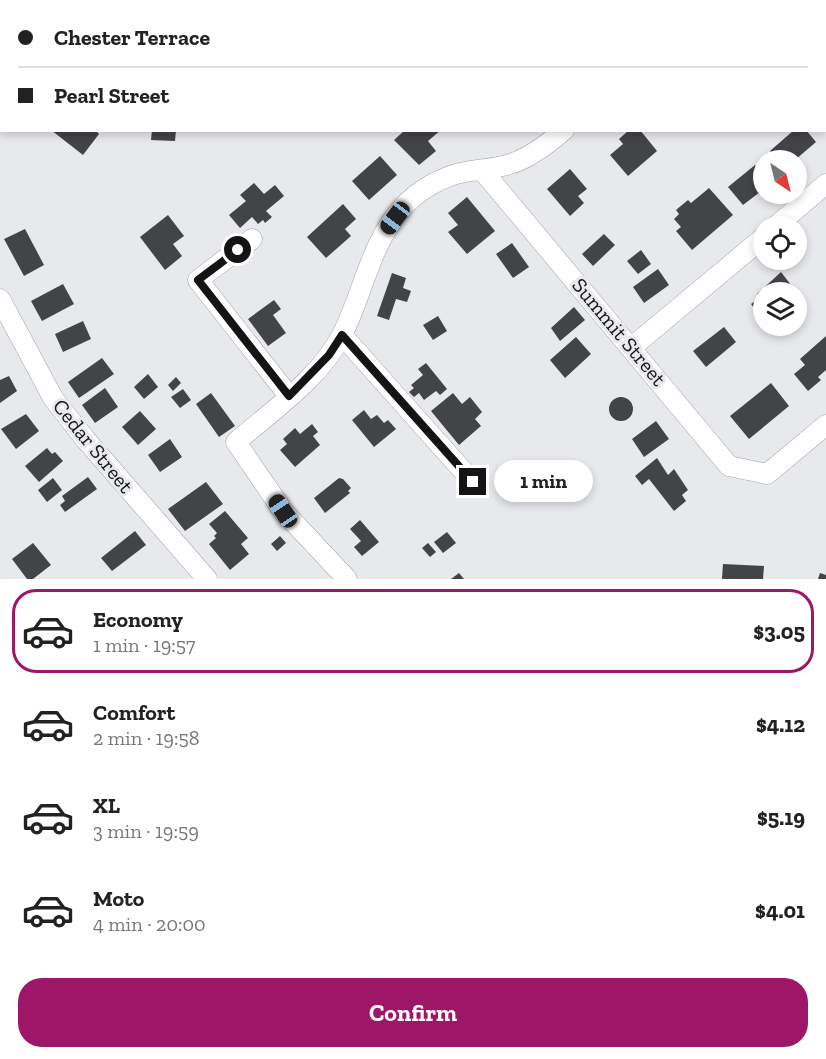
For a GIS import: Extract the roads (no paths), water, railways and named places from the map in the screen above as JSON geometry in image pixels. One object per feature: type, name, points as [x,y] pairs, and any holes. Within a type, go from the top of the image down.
[{"type":"street","points":[[347,579],[283,511],[236,442],[289,396],[329,355],[342,335],[387,228],[403,207],[426,188],[463,172],[511,164],[543,148],[562,132]]},
{"type":"street","name":"Summit Street","points":[[482,170],[729,466],[767,474],[826,424]]},
{"type":"street","points":[[788,216],[826,184]]},
{"type":"street","points":[[252,239],[198,280],[289,396]]},
{"type":"street","points":[[632,347],[753,246]]},
{"type":"street","name":"Cedar Street","points":[[0,299],[53,398],[86,440],[207,579]]},
{"type":"street","points":[[342,335],[473,482]]}]
